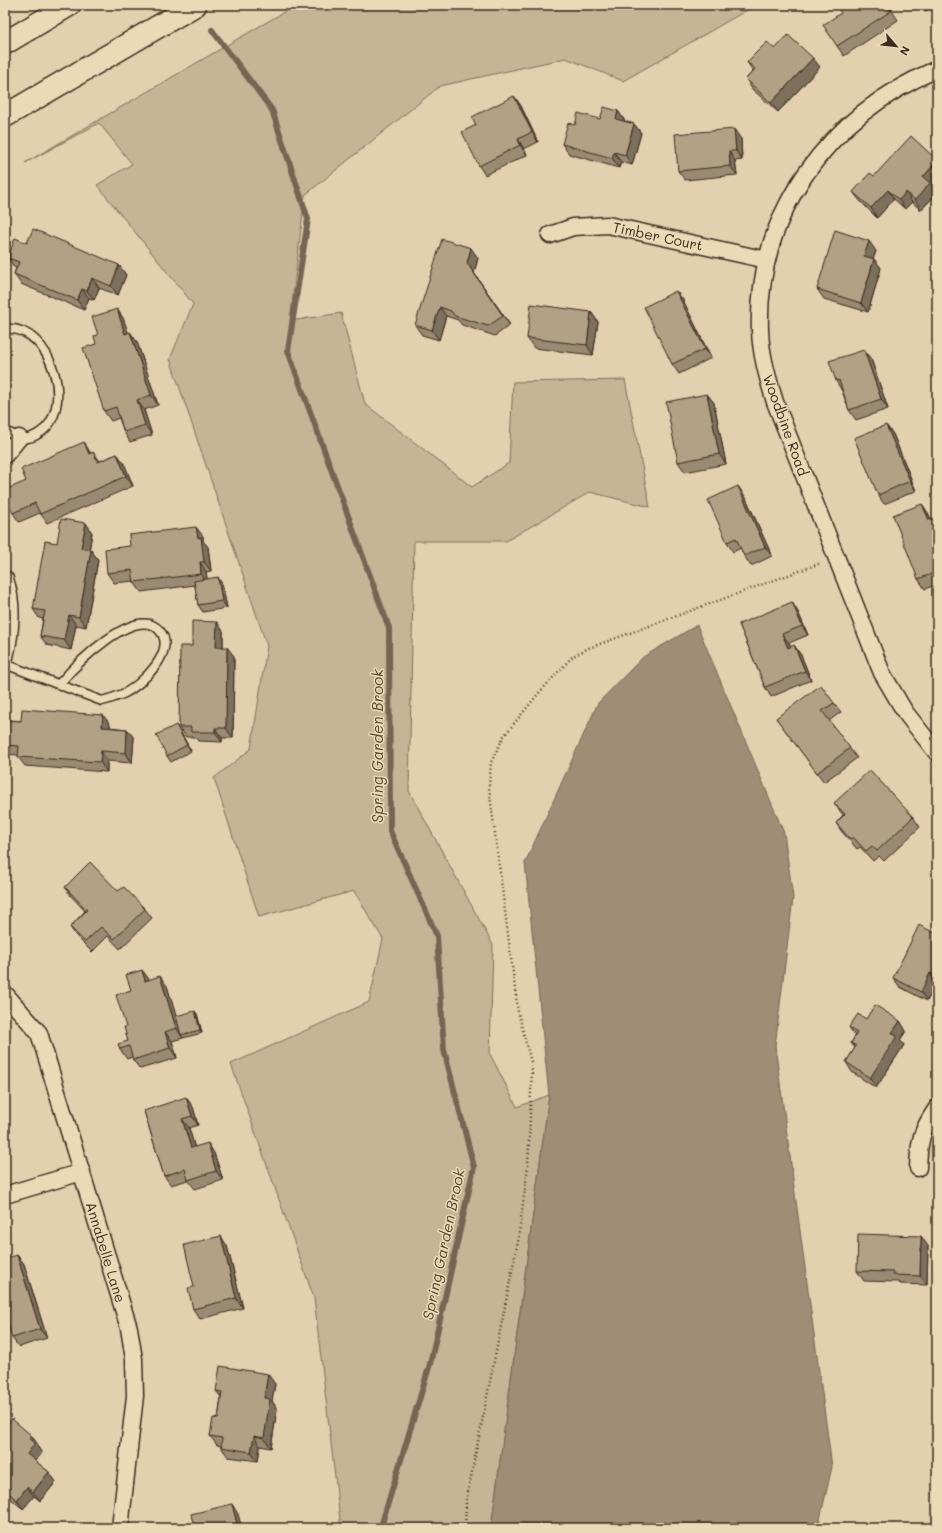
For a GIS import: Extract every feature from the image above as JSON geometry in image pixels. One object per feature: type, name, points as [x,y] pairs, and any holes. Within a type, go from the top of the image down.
[{"type":"highway","points":[[5,43],[69,5]]},
{"type":"highway","points":[[5,116],[194,5]]},
{"type":"street","name":"Woodbine Road","points":[[937,69],[912,80],[881,98],[853,120],[827,146],[808,171],[787,206],[773,239],[767,260],[761,296],[760,332],[765,368],[775,402],[882,674],[905,712],[937,753]]},
{"type":"street","name":"Timber Court","points":[[550,235],[573,227],[608,225],[767,260]]},
{"type":"street","points":[[5,455],[19,438]]},
{"type":"street","points":[[5,579],[11,611],[10,638],[5,657]]},
{"type":"street","name":"Annabelle Lane","points":[[6,995],[39,1033],[129,1328],[134,1360],[135,1396],[120,1528]]},
{"type":"street","points":[[918,1168],[919,1142],[929,1120],[937,1108]]},
{"type":"street","points":[[5,1195],[82,1172]]},
{"type":"lane","points":[[5,329],[24,332],[36,339],[54,370],[57,388],[56,411],[51,424],[45,430],[33,437],[24,439],[19,438],[5,430]]},
{"type":"lane","points":[[5,664],[102,701],[126,692],[144,679],[158,662],[165,647],[164,638],[160,630],[153,625],[144,623],[116,632],[73,668],[59,684]]},
{"type":"path","points":[[465,1528],[466,1502],[518,1242],[528,1166],[532,1066],[518,1012],[489,788],[491,762],[504,736],[538,694],[574,656],[596,645],[836,557]]},
{"type":"shaded area","points":[[296,5],[756,5],[623,81],[566,58],[440,86],[305,195],[290,321],[341,313],[365,404],[472,487],[509,463],[513,382],[625,380],[650,507],[590,492],[506,541],[414,541],[409,791],[493,945],[490,1054],[517,1107],[549,1095],[491,1528],[341,1528],[314,1298],[231,1064],[369,1002],[383,939],[354,891],[259,917],[214,778],[251,749],[267,646],[170,359],[193,304],[97,185],[132,164],[99,123],[25,163]]},
{"type":"shaded area","points":[[697,625],[784,833],[793,898],[775,1046],[832,1467],[818,1528],[491,1528],[549,1095],[525,863],[598,703],[643,657]]},
{"type":"building","points":[[836,5],[888,5],[891,11],[837,46],[823,25],[841,13]]},
{"type":"building","points":[[788,35],[813,58],[771,103],[746,79],[755,69],[747,62],[767,42],[775,49]]},
{"type":"building","points":[[514,96],[532,132],[518,139],[520,145],[479,166],[462,132],[476,125],[472,117]]},
{"type":"building","points":[[604,107],[618,111],[616,119],[634,124],[625,155],[614,152],[612,158],[562,144],[568,123],[575,125],[578,113],[600,119]]},
{"type":"building","points":[[734,129],[736,151],[729,151],[730,166],[678,171],[675,134]]},
{"type":"building","points":[[911,136],[937,160],[923,177],[930,183],[915,200],[906,192],[899,200],[888,190],[871,208],[853,192],[870,173],[874,176]]},
{"type":"building","points":[[33,229],[119,265],[111,286],[92,278],[87,291],[82,289],[77,300],[14,274],[19,262],[8,258],[15,238],[27,243]]},
{"type":"building","points":[[835,230],[869,241],[864,256],[874,259],[861,303],[817,289]]},
{"type":"building","points":[[442,239],[471,248],[467,263],[503,316],[488,326],[455,316],[451,311],[440,307],[432,330],[415,325]]},
{"type":"building","points":[[676,291],[705,349],[672,364],[644,307]]},
{"type":"building","points":[[531,304],[591,312],[587,345],[527,338]]},
{"type":"building","points":[[117,309],[125,334],[130,332],[151,395],[137,400],[145,425],[124,432],[116,407],[104,411],[83,348],[96,344],[94,336],[98,335],[92,317]]},
{"type":"building","points":[[864,350],[881,399],[849,410],[839,380],[836,381],[829,361]]},
{"type":"building","points":[[707,394],[719,454],[678,462],[666,402]]},
{"type":"building","points":[[886,425],[910,481],[878,495],[854,438]]},
{"type":"building","points":[[84,442],[89,454],[93,452],[98,462],[117,454],[126,476],[40,514],[35,503],[13,513],[5,495],[5,490],[26,481],[21,469]]},
{"type":"building","points":[[738,486],[765,547],[744,556],[736,538],[727,542],[708,500]]},
{"type":"building","points":[[922,504],[929,520],[937,517],[937,572],[918,579],[893,515]]},
{"type":"building","points":[[61,519],[86,523],[81,548],[91,550],[79,617],[69,615],[64,640],[40,636],[45,611],[33,609],[45,541],[57,543]]},
{"type":"building","points":[[196,527],[198,538],[201,537],[204,562],[200,562],[201,574],[134,582],[132,570],[107,573],[105,549],[130,546],[129,535]]},
{"type":"building","points":[[218,577],[222,601],[198,605],[194,581]]},
{"type":"building","points":[[792,602],[802,626],[782,634],[788,648],[794,645],[805,671],[765,687],[739,624]]},
{"type":"building","points":[[192,621],[217,622],[216,647],[227,647],[226,728],[215,728],[215,732],[191,732],[191,727],[179,727],[180,646],[192,646]]},
{"type":"building","points":[[937,625],[937,639],[931,629]]},
{"type":"building","points":[[821,685],[834,703],[822,711],[850,748],[817,773],[776,718]]},
{"type":"building","points":[[22,709],[103,715],[102,727],[127,729],[126,753],[101,751],[100,762],[18,757],[19,746],[5,745],[5,720],[21,721]]},
{"type":"building","points":[[176,725],[187,745],[167,756],[156,735]]},
{"type":"building","points":[[870,770],[913,817],[877,851],[872,846],[866,851],[853,837],[850,839],[836,823],[845,814],[834,803]]},
{"type":"building","points":[[90,862],[118,891],[124,887],[145,909],[114,939],[101,927],[85,942],[70,927],[87,910],[65,887]]},
{"type":"building","points":[[919,925],[937,934],[937,971],[935,975],[930,973],[921,992],[893,978]]},
{"type":"building","points":[[142,970],[145,981],[160,976],[176,1028],[165,1032],[170,1048],[133,1060],[129,1046],[120,1049],[118,1044],[128,1041],[124,1027],[126,1027],[116,995],[131,990],[126,975]]},
{"type":"building","points":[[875,1005],[900,1021],[892,1033],[897,1036],[870,1078],[846,1062],[856,1046],[851,1043],[857,1033],[849,1027],[858,1014],[866,1019]]},
{"type":"building","points":[[195,1011],[200,1030],[181,1035],[176,1016]]},
{"type":"building","points":[[186,1097],[192,1116],[182,1119],[191,1148],[208,1143],[216,1171],[188,1180],[185,1169],[164,1176],[144,1111]]},
{"type":"building","points":[[858,1234],[921,1236],[920,1276],[893,1275],[893,1272],[857,1271]]},
{"type":"building","points":[[221,1236],[236,1298],[193,1309],[188,1288],[194,1287],[184,1245]]},
{"type":"building","points":[[17,1255],[40,1329],[12,1338],[5,1315],[5,1259]]},
{"type":"building","points":[[220,1366],[268,1374],[264,1398],[270,1399],[264,1438],[254,1436],[251,1452],[221,1447],[222,1438],[210,1436],[213,1418],[218,1419],[222,1392],[216,1391]]},
{"type":"building","points":[[12,1419],[31,1435],[29,1438],[35,1443],[27,1454],[49,1472],[33,1492],[27,1487],[17,1500],[5,1490],[5,1428]]},
{"type":"building","points":[[232,1504],[238,1528],[194,1528],[191,1514]]},
{"type":"waterway","name":"Spring Garden Brook","points":[[212,30],[272,110],[308,219],[288,351],[389,628],[390,831],[437,936],[444,1050],[474,1167],[430,1364],[382,1523],[386,1528]]}]
